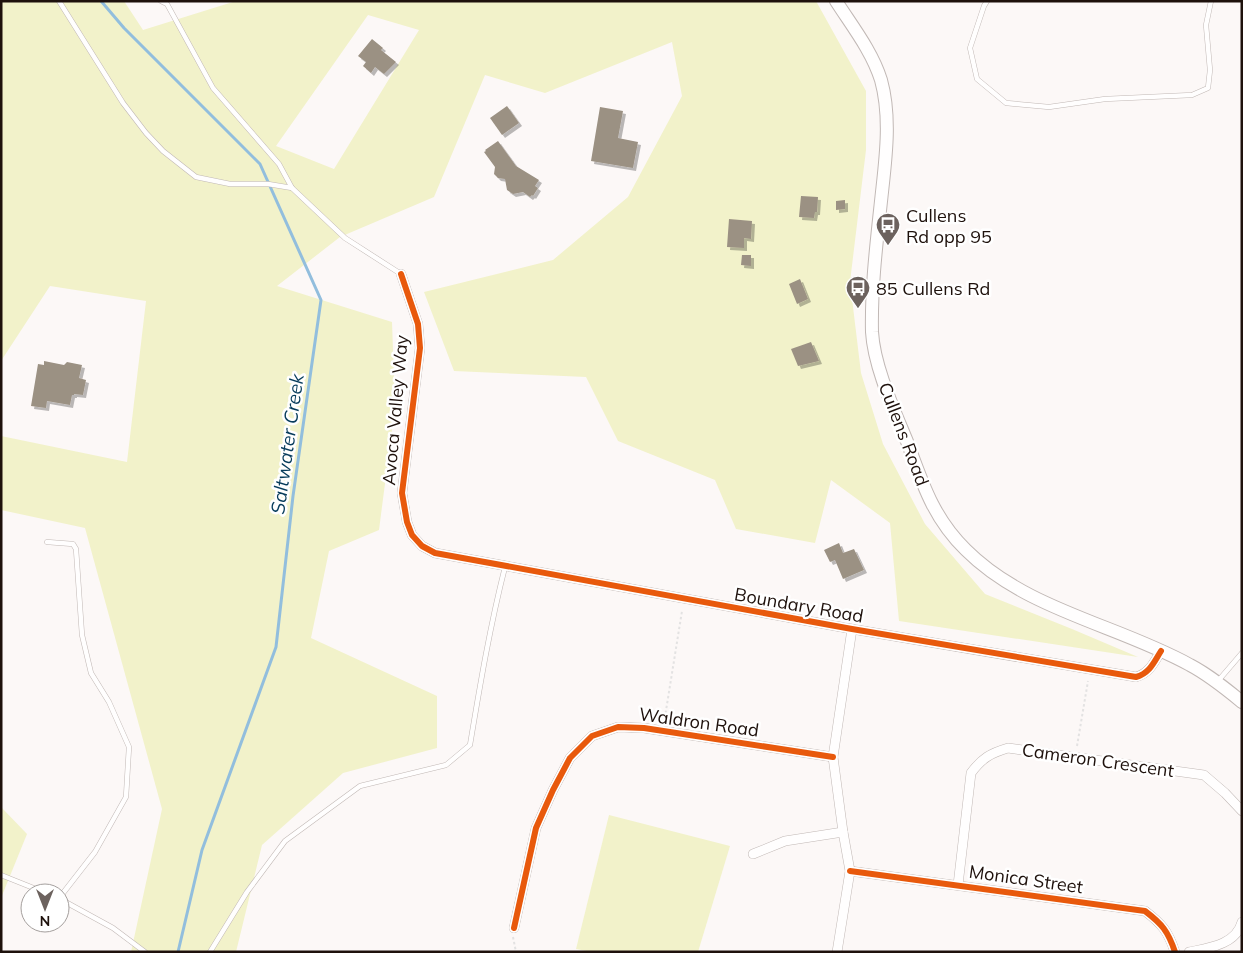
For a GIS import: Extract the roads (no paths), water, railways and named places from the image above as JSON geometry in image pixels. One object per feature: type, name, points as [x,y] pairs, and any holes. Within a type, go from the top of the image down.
[{"type":"main road","name":"Cullens Road","points":[[836,1],[867,48],[877,70],[883,92],[887,126],[872,297],[872,336],[880,372],[928,498],[944,525],[965,550],[984,567],[1005,581],[1050,604],[1191,665],[1217,682],[1242,702]]},
{"type":"street","name":"Avoca Valley Way","points":[[401,274],[418,324],[420,348],[402,493],[410,528],[415,540],[422,546]]},
{"type":"street","name":"Boundary Road","points":[[422,546],[435,553],[505,567],[852,630],[1136,677],[1144,675],[1150,670],[1161,651]]},
{"type":"street","points":[[837,952],[850,871],[833,757],[852,630]]},
{"type":"street","name":"Waldron Road","points":[[514,928],[536,828],[570,758],[592,736],[618,727],[644,728],[833,757]]},
{"type":"street","name":"Cameron Crescent","points":[[958,885],[971,773],[977,764],[992,753],[1008,748],[1204,775],[1242,811]]},
{"type":"street","points":[[753,854],[785,841],[843,832]]},
{"type":"street","name":"Monica Street","points":[[850,871],[1145,911],[1161,923],[1170,936],[1175,952]]},
{"type":"street","points":[[1188,952],[1216,946],[1232,938],[1242,922]]},
{"type":"lane","points":[[59,1],[123,102],[146,133],[163,151],[189,172],[196,177],[230,184],[268,184],[292,188]]},
{"type":"lane","points":[[161,1],[167,4],[213,88],[279,164],[292,188],[346,238],[401,274]]},
{"type":"lane","points":[[988,1],[984,6],[970,48],[977,79],[1006,103],[1049,107],[1105,99],[1192,96],[1208,88],[1210,70],[1206,25],[1211,1]]},
{"type":"lane","points":[[47,542],[73,544],[76,549],[82,635],[91,673],[109,702],[129,747],[126,797],[95,852],[70,885]]},
{"type":"lane","points":[[210,952],[247,892],[285,841],[360,786],[446,766],[470,746],[485,655],[505,567]]},
{"type":"lane","points":[[1217,682],[1242,653]]},
{"type":"lane","points":[[1,875],[21,883]]},
{"type":"lane","points":[[70,904],[113,928],[145,952]]},
{"type":"waterway","name":"Saltwater Creek","points":[[101,1],[124,28],[260,164],[321,300],[293,496],[276,647],[202,850],[178,952]]},
{"type":"place","name":"Cullens Rd opp 95","points":[[888,246]]},
{"type":"place","name":"85 Cullens Rd","points":[[858,309]]}]
